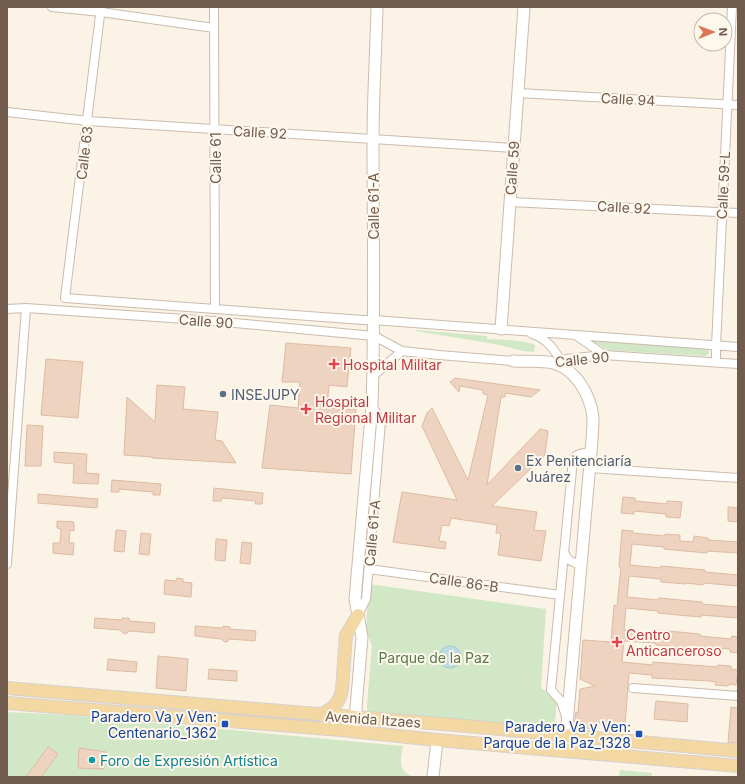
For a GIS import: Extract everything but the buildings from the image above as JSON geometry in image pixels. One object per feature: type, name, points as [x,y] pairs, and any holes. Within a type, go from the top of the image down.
[{"type":"main road","points":[[321,715],[336,704],[340,697],[342,690],[346,635],[358,615]]},
{"type":"main road","name":"Avenida Itzaes","points":[[7,688],[321,715],[354,716],[738,751]]},
{"type":"main road","points":[[78,708],[80,694]]},
{"type":"main road","name":"Avenida Itzaes","points":[[7,703],[240,721],[738,766]]},
{"type":"main road","points":[[240,721],[243,708]]},
{"type":"main road","points":[[437,740],[441,732],[455,725]]},
{"type":"street","points":[[52,7],[101,10],[214,28]]},
{"type":"street","name":"Calle 61","points":[[214,7],[216,309]]},
{"type":"street","name":"Calle 61-A","points":[[354,732],[354,716],[362,637],[355,599],[372,404],[373,376],[373,139],[377,7]]},
{"type":"street","name":"Calle 59","points":[[501,329],[524,7]]},
{"type":"street","name":"Calle 59-L","points":[[716,362],[732,7]]},
{"type":"street","name":"Calle 63","points":[[65,298],[101,10]]},
{"type":"street","name":"Calle 94","points":[[518,93],[738,105]]},
{"type":"street","name":"Calle 92","points":[[7,112],[88,121],[514,148]]},
{"type":"street","name":"Calle 92","points":[[510,202],[738,213]]},
{"type":"street","name":"Calle 90","points":[[65,298],[519,330]]},
{"type":"street","points":[[7,564],[26,308]]},
{"type":"street","name":"Calle 90","points":[[7,309],[26,308],[374,336],[402,351],[513,361],[559,364],[566,359],[604,355],[738,364]]},
{"type":"street","points":[[519,330],[738,347]]},
{"type":"street","points":[[519,330],[538,336],[552,347],[559,364],[578,380],[585,391],[593,419],[566,735]]},
{"type":"street","points":[[576,335],[604,355]]},
{"type":"street","points":[[373,376],[402,351]]},
{"type":"street","name":"Calle 61-A","points":[[358,615],[366,599],[381,422],[372,404]]},
{"type":"street","points":[[567,720],[564,706],[551,690],[573,459],[579,454],[591,452]]},
{"type":"street","points":[[590,468],[738,478]]},
{"type":"street","points":[[564,552],[566,558],[581,565]]},
{"type":"street","name":"Calle 86-B","points":[[369,570],[560,595]]},
{"type":"street","points":[[633,688],[738,696]]},
{"type":"street","points":[[433,777],[437,740]]},
{"type":"green space","points":[[416,330],[487,336],[487,339],[511,340],[530,343],[535,345],[534,352],[523,351],[495,344]]},
{"type":"green space","points":[[592,341],[708,349],[709,353],[706,356],[703,356],[607,350]]},
{"type":"green space","name":"Parque de la Paz","points":[[369,584],[546,609],[541,688],[554,696],[557,701],[554,730],[369,713],[367,710],[367,705],[372,646],[366,628]]},
{"type":"green space","points":[[7,712],[69,715],[403,746],[401,756],[402,768],[408,775],[413,777],[7,777]]},
{"type":"green space","points":[[620,770],[652,773],[651,777],[619,777]]},
{"type":"water","points":[[450,646],[458,649],[461,657],[458,665],[450,668],[442,665],[439,657],[442,649]]},
{"type":"place","name":"Hospital Militar","points":[[334,364]]},
{"type":"place","name":"INSEJUPY","points":[[223,394]]},
{"type":"place","name":"Hospital Regional Militar","points":[[306,409]]},
{"type":"place","name":"Ex Penitenciaría Juárez","points":[[518,468]]},
{"type":"place","name":"Centro Anticanceroso","points":[[617,642]]},
{"type":"place","name":"Paradero Va y Ven: Centenario_1362","points":[[225,724]]},
{"type":"place","name":"Paradero Va y Ven: Parque de la Paz_1328","points":[[639,734]]},
{"type":"place","name":"Foro de Expresión Artística","points":[[92,760]]}]
